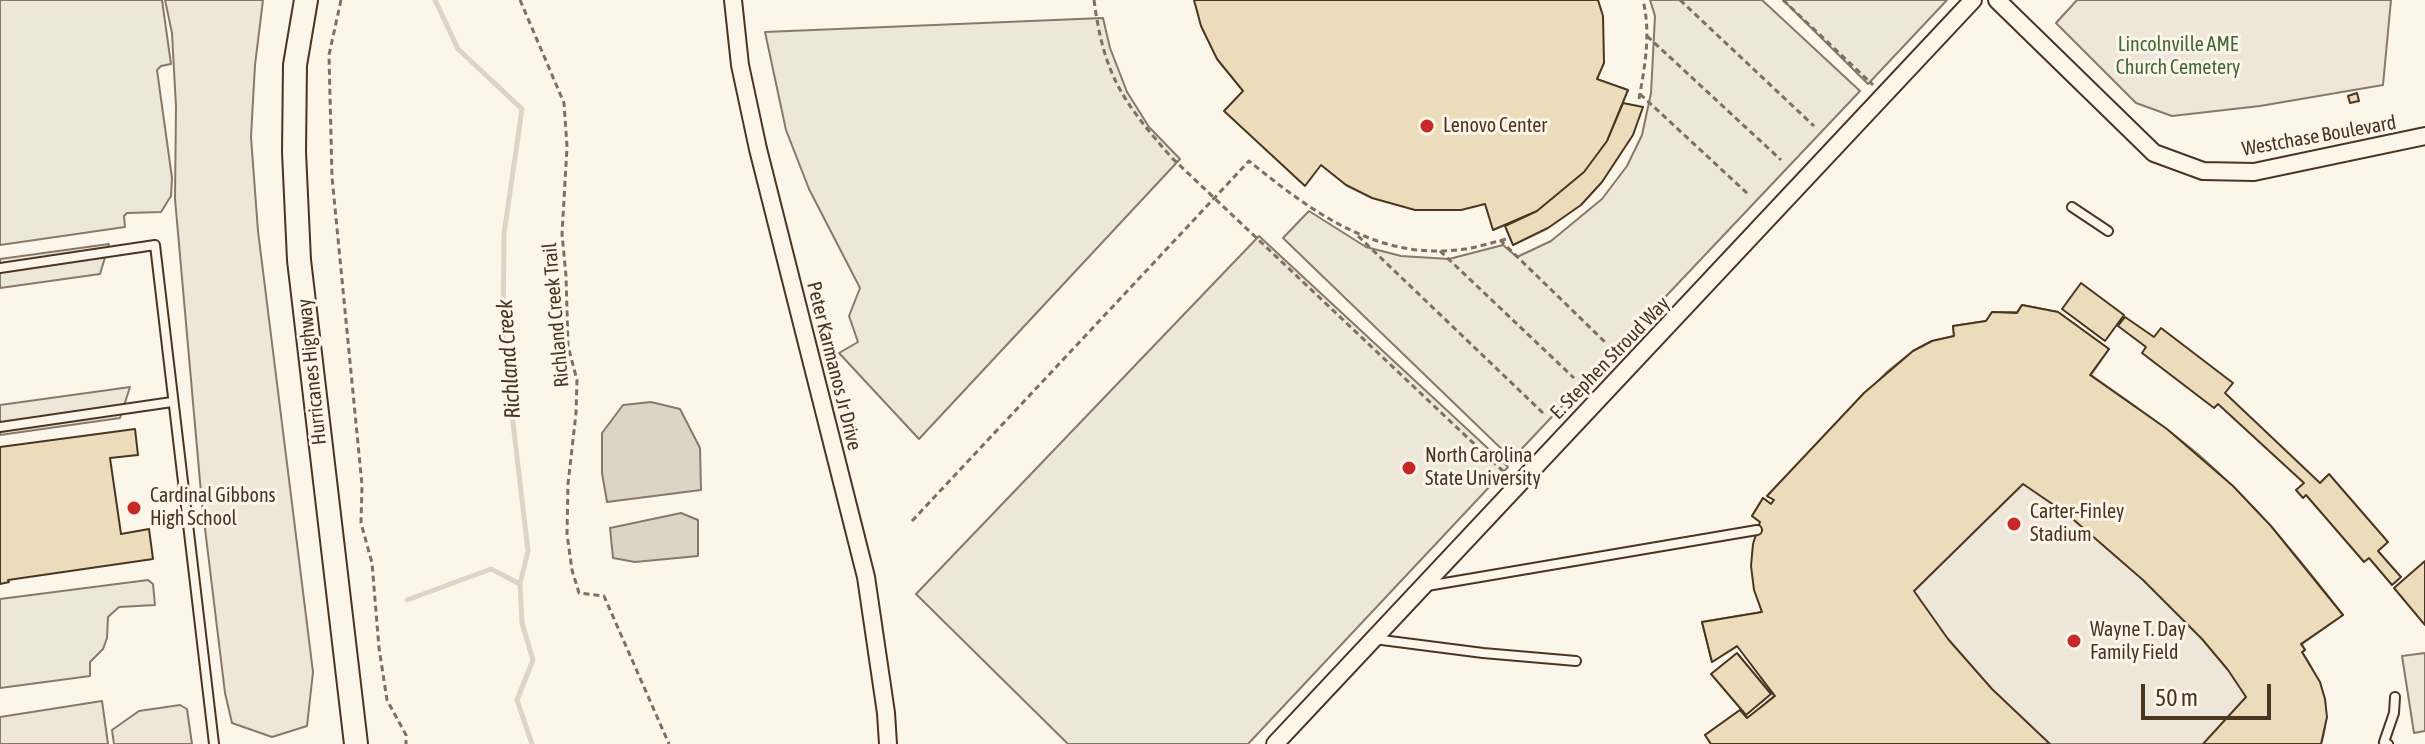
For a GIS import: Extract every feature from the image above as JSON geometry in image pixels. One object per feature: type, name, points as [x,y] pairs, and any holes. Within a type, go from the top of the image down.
[{"type":"main road","name":"Hurricanes Highway","points":[[306,0],[295,65],[294,152],[299,260],[356,744]]},
{"type":"street","name":"Peter Karmanos Jr Drive","points":[[733,0],[740,65],[758,149],[866,577],[888,744]]},
{"type":"street","name":"E. Stephen Stroud Way","points":[[1275,744],[1973,0]]},
{"type":"street","name":"Westchase Boulevard","points":[[1997,0],[2154,153],[2203,171],[2254,172],[2425,136]]},
{"type":"lane","points":[[2072,207],[2108,231]]},
{"type":"lane","points":[[0,268],[155,245],[214,744]]},
{"type":"lane","points":[[0,427],[172,402]]},
{"type":"lane","points":[[1421,588],[1757,530]]},
{"type":"lane","points":[[1373,639],[1576,661]]},
{"type":"lane","points":[[2385,743],[2394,713],[2395,697]]},
{"type":"path","points":[[341,0],[329,55],[332,177],[362,485],[361,523],[372,563],[387,700],[406,735],[406,744]]},
{"type":"path","name":"Richland Creek Trail","points":[[520,0],[564,103],[567,147],[562,234],[568,346],[577,380],[568,484],[567,534],[572,570],[579,593],[604,596],[669,744]]},
{"type":"path","points":[[1094,0],[1102,49],[1116,85],[1133,113],[1172,158],[1506,474]]},
{"type":"path","points":[[1643,0],[1647,36],[1640,96],[1748,194]]},
{"type":"path","points":[[1680,0],[1814,126]]},
{"type":"path","points":[[1783,0],[1873,85]]},
{"type":"path","points":[[1647,36],[1781,160]]},
{"type":"path","points":[[912,521],[1249,161],[1296,198],[1355,233],[1402,249],[1465,249],[1507,239]]},
{"type":"path","points":[[1355,233],[1377,258],[1543,413]]},
{"type":"path","points":[[1500,240],[1607,344]]},
{"type":"path","points":[[1440,251],[1574,378]]},
{"type":"green space","points":[[165,0],[263,0],[251,137],[258,231],[313,672],[307,726],[272,737],[232,723],[225,693],[202,504],[175,199],[176,107],[172,33]]},
{"type":"green space","name":"Lincolnville AME Church Cemetery","points":[[2077,0],[2391,0],[2383,85],[2260,106],[2172,116],[2136,103],[2056,23]]},
{"type":"green space","name":"Carter-Finley Stadium","points":[[2022,305],[2058,312],[2109,349],[2091,375],[2173,434],[2239,492],[2343,615],[2302,644],[2305,650],[2302,652],[2323,696],[2325,719],[2321,744],[1711,744],[1705,735],[1740,710],[1748,718],[1774,696],[1738,646],[1712,662],[1702,622],[1762,612],[1752,567],[1760,522],[1752,516],[1763,498],[1771,504],[1774,500],[1767,496],[1888,371],[1913,351],[1932,341],[1954,336],[1953,326],[1986,321],[1992,312],[2017,312]]},
{"type":"green space","points":[[2425,653],[2425,731],[2414,733],[2402,656]]},
{"type":"green space","points":[[102,701],[108,744],[0,744],[0,717]]},
{"type":"green space","points":[[180,705],[187,709],[192,744],[114,744],[112,730],[139,711]]},
{"type":"shaded area","points":[[0,0],[162,0],[171,64],[157,70],[172,178],[171,196],[161,212],[127,213],[124,216],[125,227],[0,245]]},
{"type":"shaded area","points":[[1650,0],[1762,0],[1860,91],[1512,459],[1283,238],[1309,211],[1366,247],[1401,256],[1449,259],[1503,245],[1517,257],[1551,241],[1602,199],[1627,166],[1642,135],[1651,93],[1655,16]]},
{"type":"shaded area","points":[[1783,0],[1947,0],[1868,84]]},
{"type":"shaded area","points":[[1103,18],[1110,48],[1127,92],[1149,127],[1180,159],[919,439],[839,353],[858,342],[849,316],[860,288],[809,189],[786,130],[765,32]]},
{"type":"shaded area","points":[[1259,236],[1508,467],[1248,744],[1068,744],[916,594]]},
{"type":"shaded area","points":[[109,244],[100,274],[0,288],[0,259]]},
{"type":"shaded area","points":[[130,387],[120,418],[0,435],[0,405]]},
{"type":"shaded area","points":[[651,402],[680,409],[700,448],[701,490],[607,502],[602,473],[602,433],[623,405]]},
{"type":"shaded area","points":[[681,513],[698,520],[698,556],[635,562],[613,558],[610,528]]},
{"type":"shaded area","points":[[148,580],[153,584],[155,605],[119,607],[108,617],[107,638],[103,649],[90,662],[90,676],[0,688],[0,599]]},
{"type":"building","name":"Lenovo Center","points":[[1194,0],[1598,0],[1603,16],[1604,63],[1597,79],[1628,90],[1607,141],[1584,172],[1537,211],[1493,230],[1485,204],[1461,210],[1415,210],[1372,198],[1346,185],[1321,165],[1305,186],[1224,111],[1243,91],[1217,59],[1201,26]]},
{"type":"building","points":[[2357,93],[2359,101],[2350,103],[2348,96]]},
{"type":"building","points":[[1623,103],[1643,107],[1633,135],[1602,182],[1581,205],[1548,228],[1513,245],[1505,226],[1537,211],[1584,172],[1607,141]]},
{"type":"building","points":[[2081,283],[2124,315],[2105,341],[2062,309]]},
{"type":"building","name":"Carter-Finley Stadium","points":[[2022,305],[2058,312],[2109,349],[2090,375],[2167,429],[2233,486],[2271,526],[2343,615],[2301,644],[2325,699],[2327,717],[2321,744],[2203,744],[2246,697],[2228,670],[2143,580],[2067,514],[2023,484],[1914,591],[1948,639],[1992,689],[2050,744],[1711,744],[1705,735],[1740,710],[1747,718],[1775,696],[1737,646],[1712,662],[1702,622],[1762,612],[1754,590],[1751,566],[1753,544],[1760,522],[1752,516],[1763,498],[1771,504],[1774,500],[1767,496],[1864,393],[1913,351],[1932,341],[1954,336],[1953,326],[1986,321],[1992,312],[2017,313]]},
{"type":"building","points":[[2125,317],[2154,337],[2161,328],[2233,383],[2225,393],[2320,483],[2329,474],[2388,542],[2378,551],[2401,577],[2392,585],[2369,558],[2364,562],[2306,495],[2303,498],[2296,490],[2304,483],[2218,404],[2214,408],[2142,353],[2146,347],[2118,326]]},
{"type":"building","points":[[135,429],[138,455],[110,458],[121,534],[149,529],[153,559],[8,580],[0,584],[0,447]]},
{"type":"building","points":[[2425,561],[2425,625],[2394,588]]},
{"type":"building","points":[[1737,653],[1771,694],[1746,715],[1711,674]]},
{"type":"waterway","name":"Richland Creek","points":[[435,0],[458,49],[522,109],[504,234],[503,337],[528,551],[520,584],[522,623],[533,660],[517,700],[532,744]]},
{"type":"waterway","points":[[407,600],[491,569],[520,584]]},
{"type":"place","name":"Lenovo Center","points":[[1427,126]]},
{"type":"place","name":"North Carolina State University","points":[[1409,468]]},
{"type":"place","name":"Cardinal Gibbons High School","points":[[134,508]]},
{"type":"place","name":"Carter-Finley Stadium","points":[[2014,524]]},
{"type":"place","name":"Wayne T. Day Family Field","points":[[2074,641]]}]
